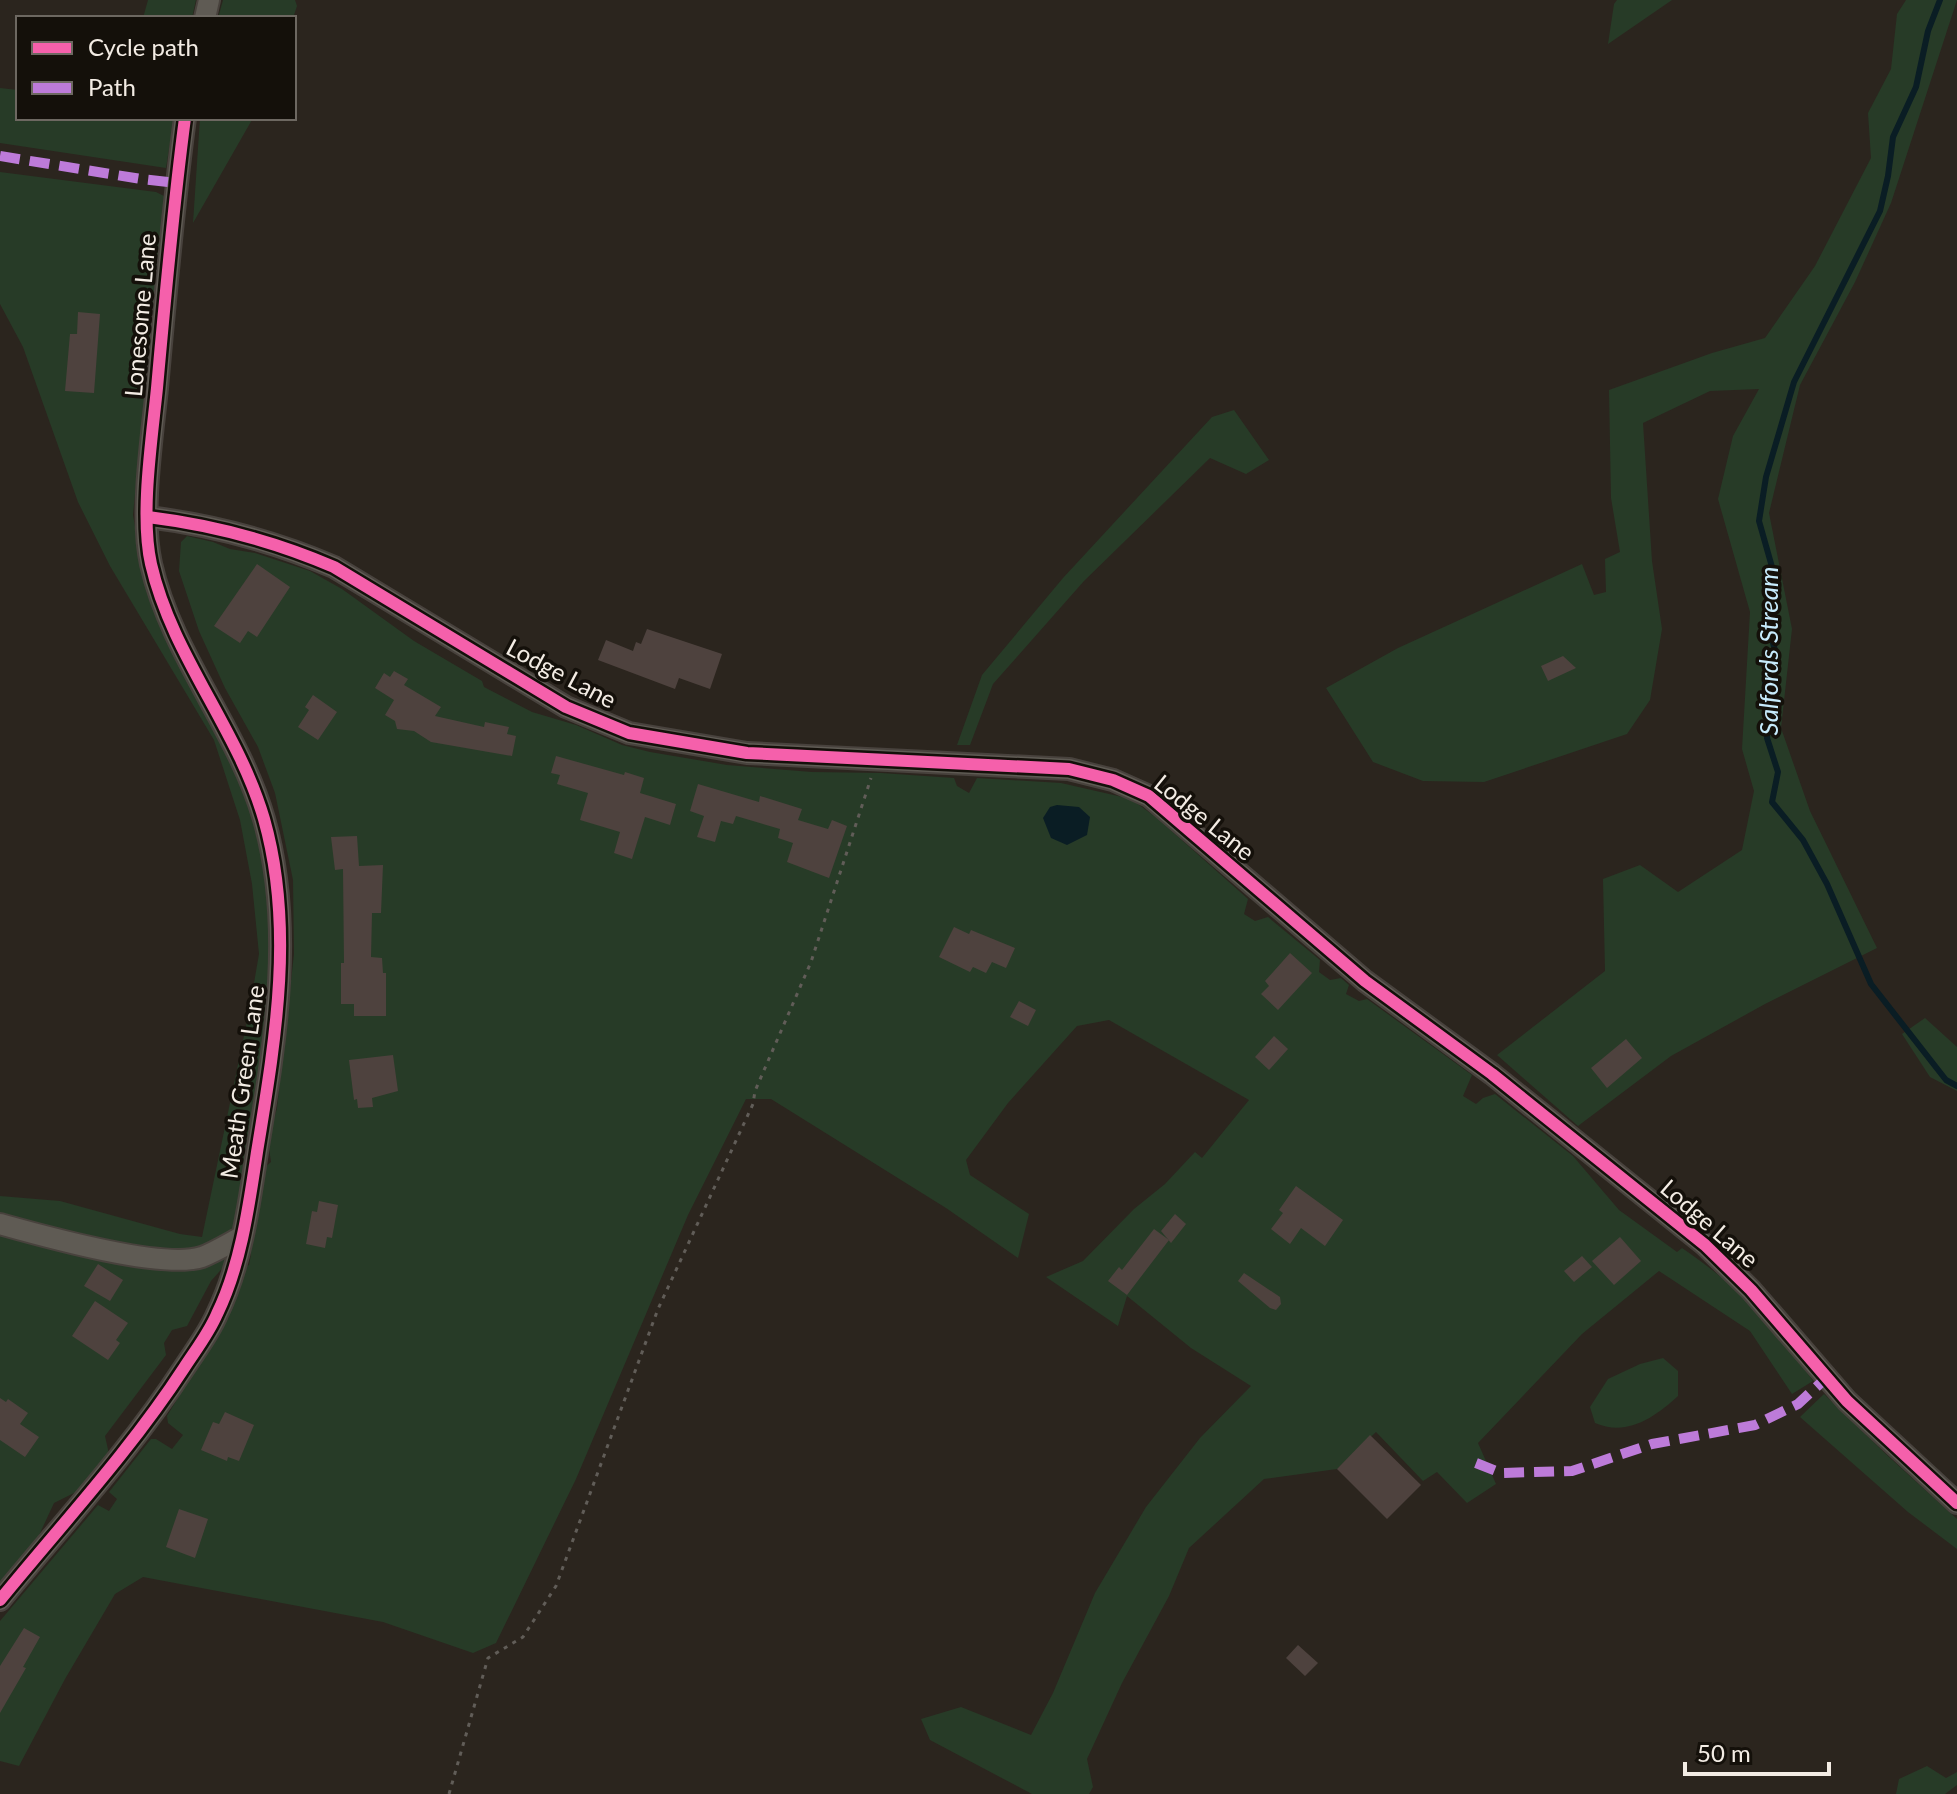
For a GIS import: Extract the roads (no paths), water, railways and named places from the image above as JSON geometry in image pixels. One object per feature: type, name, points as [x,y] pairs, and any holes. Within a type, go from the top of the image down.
[{"type":"street","name":"Lonesome Lane","points":[[148,517],[155,406],[185,120]]},
{"type":"street","name":"Lodge Lane","points":[[148,517],[212,525],[295,550],[334,567],[566,707],[610,727],[659,739],[747,753],[1069,769],[1113,780],[1149,796],[1365,981],[1492,1074],[1705,1245],[1751,1290],[1847,1401],[1957,1503]]},
{"type":"street","name":"Meath Green Lane","points":[[0,1600],[129,1444],[173,1385],[217,1315],[241,1237],[278,1012],[280,936],[276,878],[265,822],[248,770],[179,641],[151,561],[148,517]]},
{"type":"street","points":[[0,1224],[146,1257],[175,1260],[201,1257],[241,1237]]},
{"type":"water","points":[[1050,807],[1079,807],[1090,817],[1087,835],[1067,845],[1051,838],[1043,818]]},
{"type":"waterway","name":"Salfords Stream","points":[[1940,0],[1928,31],[1916,87],[1893,137],[1880,211],[1794,382],[1766,477],[1759,521],[1774,574],[1766,619],[1775,650],[1765,681],[1769,715],[1767,738],[1778,772],[1772,802],[1803,840],[1827,884],[1871,984],[1946,1080],[1957,1086]]}]
